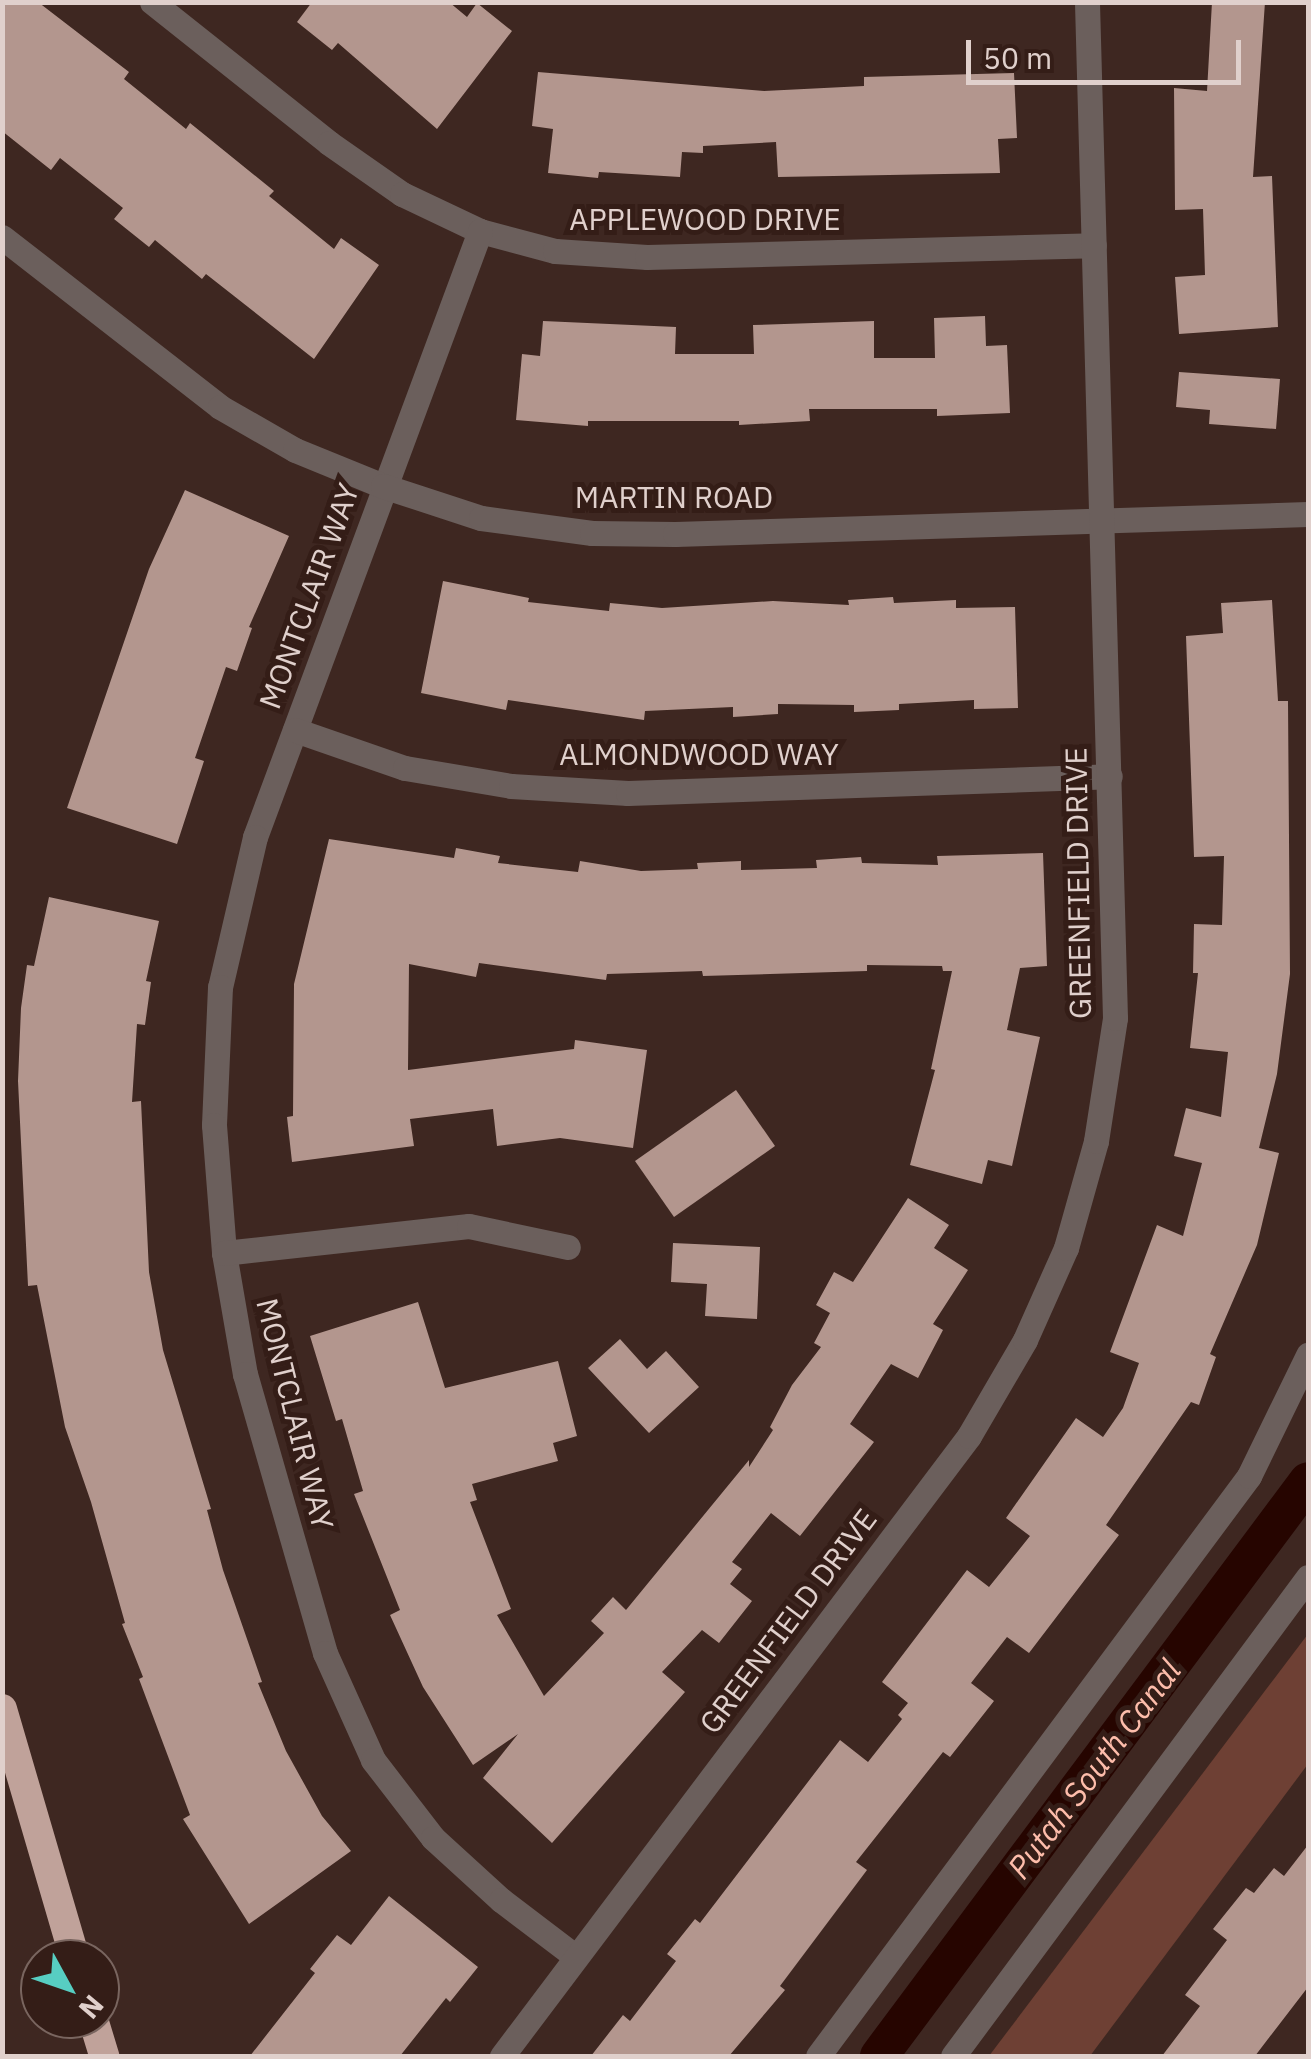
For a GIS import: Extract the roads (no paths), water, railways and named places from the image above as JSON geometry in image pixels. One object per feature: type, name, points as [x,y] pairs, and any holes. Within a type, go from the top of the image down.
[{"type":"highway","points":[[2,1709],[70,1939]]},
{"type":"street","name":"APPLEWOOD DRIVE","points":[[152,2],[358,164],[402,194],[480,231],[555,251],[648,257],[1094,246]]},
{"type":"street","name":"GREENFIELD DRIVE","points":[[502,2056],[969,1436],[1025,1340],[1066,1248],[1096,1142],[1115,1018],[1087,2]]},
{"type":"street","name":"MONTCLAIR WAY","points":[[480,231],[255,837],[220,987],[214,1125],[224,1253],[245,1374],[325,1653],[373,1760],[433,1838],[501,1900],[576,1957]]},
{"type":"street","name":"MARTIN ROAD","points":[[2,237],[220,407],[295,450],[383,486],[481,518],[592,534],[1308,514]]},
{"type":"street","name":"ALMONDWOOD WAY","points":[[295,730],[405,768],[511,786],[628,793],[1110,776]]},
{"type":"street","points":[[224,1253],[469,1226],[568,1247]]},
{"type":"street","points":[[818,2056],[1249,1476],[1308,1355]]},
{"type":"street","points":[[953,2056],[1308,1577]]},
{"type":"waterway","name":"Putah South Canal","points":[[879,2056],[1308,1481]]}]
